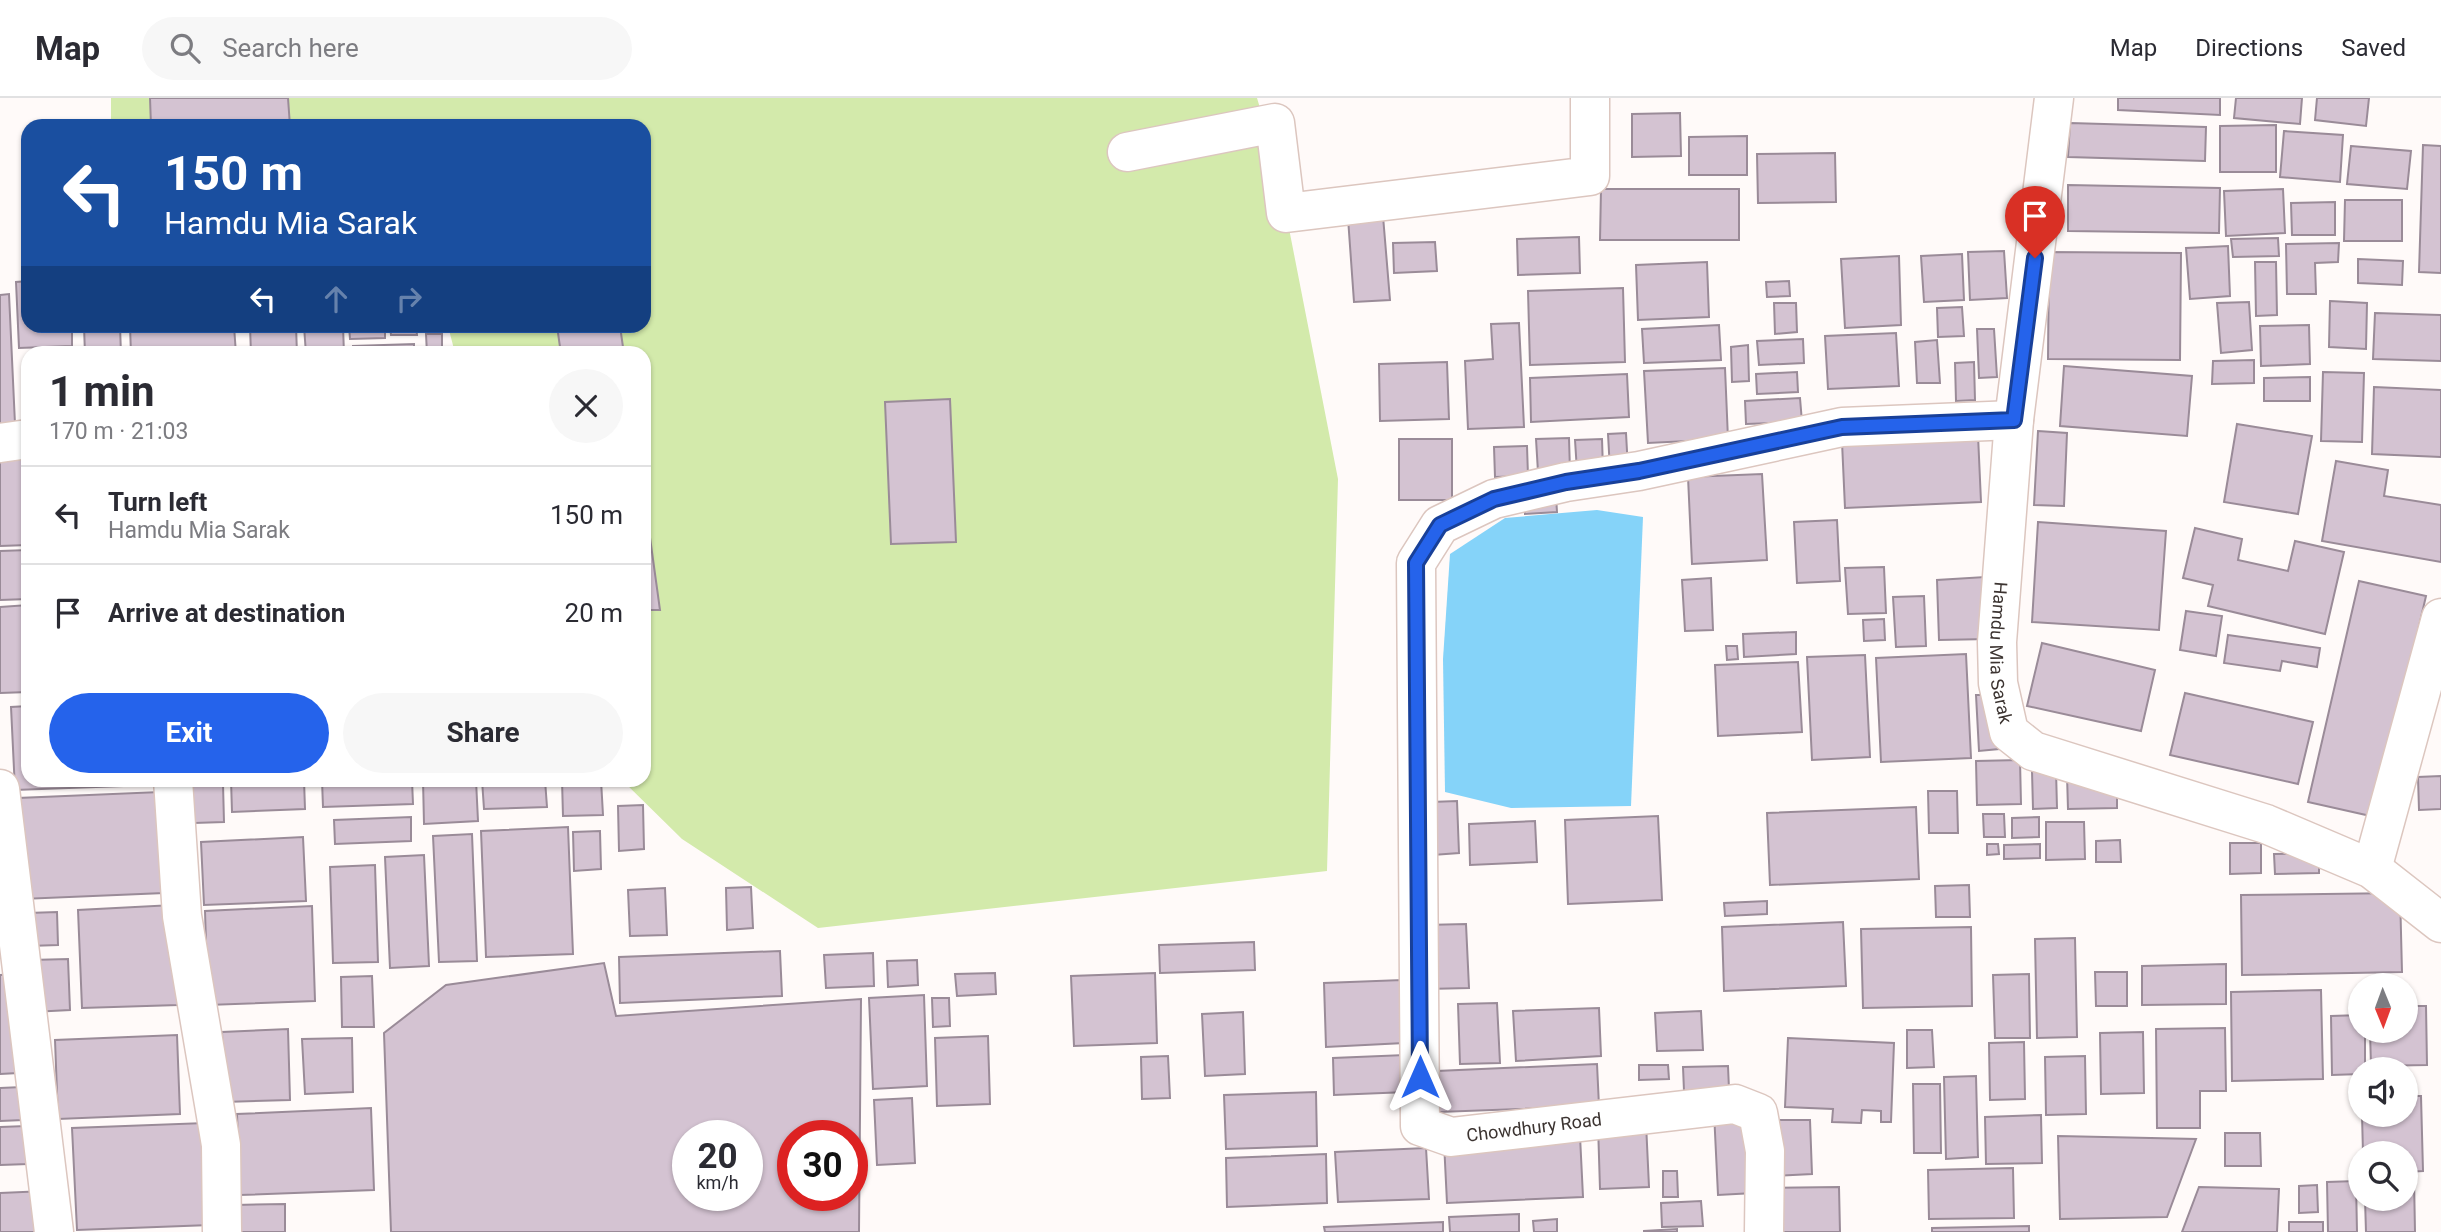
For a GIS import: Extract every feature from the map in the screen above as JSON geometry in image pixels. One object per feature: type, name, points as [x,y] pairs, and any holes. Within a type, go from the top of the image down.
[{"type":"street","points":[[1126,152],[1275,123],[1286,213],[1590,176],[1590,98]]},
{"type":"street","name":"Hamdu Mia Sarak","points":[[2054,98],[2014,420],[1997,642],[1998,683],[2009,732],[2033,751],[2266,824],[2372,869],[2441,923]]},
{"type":"street","name":"Chowdhury Road","points":[[1765,1232],[1765,1151],[1758,1113],[1735,1104],[1451,1137],[1420,1126],[1416,563],[1440,525],[1494,499],[1842,427],[2014,420]]},
{"type":"street","points":[[0,443],[21,440]]},
{"type":"street","points":[[2372,869],[2441,618]]},
{"type":"street","points":[[173,787],[182,916],[221,1145],[222,1232]]},
{"type":"street","points":[[0,789],[54,1232]]},
{"type":"green space","points":[[111,98],[1257,98],[1276,162],[1338,479],[1327,871],[818,928],[682,839],[629,787],[651,787],[651,346],[453,346],[450,333],[651,333],[651,119],[111,119]]},
{"type":"water","points":[[1597,510],[1643,517],[1631,806],[1511,808],[1445,792],[1443,659],[1450,554],[1505,518]]},
{"type":"building","points":[[150,98],[288,98],[290,119],[151,119]]},
{"type":"building","points":[[2118,98],[2220,98],[2220,115],[2118,110]]},
{"type":"building","points":[[2236,98],[2302,98],[2300,124],[2234,118]]},
{"type":"building","points":[[2317,98],[2369,98],[2366,126],[2315,120]]},
{"type":"building","points":[[1680,113],[1681,156],[1632,157],[1632,114]]},
{"type":"building","points":[[2070,123],[2206,127],[2205,161],[2068,157]]},
{"type":"building","points":[[2276,125],[2276,172],[2220,172],[2220,126]]},
{"type":"building","points":[[2284,131],[2343,135],[2340,182],[2280,177]]},
{"type":"building","points":[[1747,136],[1747,175],[1689,175],[1689,137]]},
{"type":"building","points":[[2423,145],[2441,146],[2441,273],[2419,272]]},
{"type":"building","points":[[2351,146],[2411,151],[2407,189],[2347,184]]},
{"type":"building","points":[[1835,153],[1836,202],[1758,203],[1757,154]]},
{"type":"building","points":[[2068,185],[2220,188],[2219,233],[2068,231]]},
{"type":"building","points":[[1601,189],[1739,189],[1739,240],[1600,240]]},
{"type":"building","points":[[2283,189],[2285,233],[2226,236],[2224,191]]},
{"type":"building","points":[[2345,200],[2402,200],[2402,241],[2344,241]]},
{"type":"building","points":[[2335,202],[2335,235],[2292,235],[2291,203]]},
{"type":"building","points":[[1383,216],[1390,300],[1354,302],[1348,218]]},
{"type":"building","points":[[1579,237],[1580,273],[1518,275],[1517,239]]},
{"type":"building","points":[[2278,238],[2279,256],[2233,257],[2231,239]]},
{"type":"building","points":[[1435,242],[1437,271],[1394,273],[1393,243]]},
{"type":"building","points":[[2339,243],[2338,262],[2315,263],[2316,294],[2287,294],[2286,244]]},
{"type":"building","points":[[2228,246],[2230,296],[2190,299],[2186,248]]},
{"type":"building","points":[[2004,251],[2007,298],[1970,300],[1968,252]]},
{"type":"building","points":[[2049,252],[2181,253],[2180,360],[2048,359]]},
{"type":"building","points":[[1962,254],[1964,300],[1924,302],[1921,256]]},
{"type":"building","points":[[1899,256],[1901,325],[1845,328],[1841,259]]},
{"type":"building","points":[[2358,259],[2403,261],[2402,285],[2358,283]]},
{"type":"building","points":[[1707,262],[1709,317],[1638,320],[1636,265]]},
{"type":"building","points":[[2255,262],[2276,262],[2277,315],[2256,316]]},
{"type":"building","points":[[1789,281],[1790,296],[1767,297],[1766,282]]},
{"type":"building","points":[[16,282],[21,282],[21,333],[72,333],[72,346],[19,348]]},
{"type":"building","points":[[1623,288],[1625,362],[1530,365],[1528,291]]},
{"type":"building","points":[[9,294],[15,424],[0,425],[0,295]]},
{"type":"building","points":[[2330,301],[2367,303],[2366,349],[2329,347]]},
{"type":"building","points":[[2249,302],[2252,350],[2221,353],[2217,303]]},
{"type":"building","points":[[1774,303],[1796,303],[1797,332],[1775,334]]},
{"type":"building","points":[[1962,307],[1964,336],[1938,337],[1937,308]]},
{"type":"building","points":[[2375,313],[2441,315],[2441,361],[2373,359]]},
{"type":"building","points":[[1519,323],[1524,427],[1468,429],[1465,361],[1493,359],[1491,324]]},
{"type":"building","points":[[1719,325],[1721,360],[1644,363],[1642,329]]},
{"type":"building","points":[[2309,325],[2310,364],[2261,366],[2260,326]]},
{"type":"building","points":[[1977,329],[1994,329],[1997,377],[1979,378]]},
{"type":"building","points":[[84,333],[120,333],[121,346],[85,346]]},
{"type":"building","points":[[130,333],[234,333],[235,346],[131,346]]},
{"type":"building","points":[[250,333],[296,333],[297,346],[251,346]]},
{"type":"building","points":[[304,333],[343,333],[344,346],[305,346]]},
{"type":"building","points":[[350,333],[385,333],[385,338],[350,339]]},
{"type":"building","points":[[391,333],[417,335],[391,335]]},
{"type":"building","points":[[558,333],[621,333],[623,346],[560,346]]},
{"type":"building","points":[[1896,333],[1899,386],[1828,389],[1825,336]]},
{"type":"building","points":[[426,334],[442,334],[442,346],[427,346]]},
{"type":"building","points":[[1803,339],[1804,363],[1759,365],[1757,341]]},
{"type":"building","points":[[1937,340],[1940,383],[1917,383],[1915,342]]},
{"type":"building","points":[[414,344],[414,346],[353,346]]},
{"type":"building","points":[[1748,345],[1749,381],[1732,382],[1731,347]]},
{"type":"building","points":[[2254,360],[2254,383],[2212,384],[2213,361]]},
{"type":"building","points":[[1447,362],[1449,419],[1380,421],[1379,364]]},
{"type":"building","points":[[1974,362],[1975,400],[1956,401],[1955,363]]},
{"type":"building","points":[[2064,366],[2192,376],[2187,436],[2060,426]]},
{"type":"building","points":[[1725,368],[1728,439],[1648,443],[1644,371]]},
{"type":"building","points":[[1797,372],[1798,392],[1757,394],[1756,374]]},
{"type":"building","points":[[2323,372],[2364,373],[2362,442],[2321,441]]},
{"type":"building","points":[[1627,374],[1629,417],[1531,422],[1530,378]]},
{"type":"building","points":[[2310,377],[2310,401],[2264,401],[2264,378]]},
{"type":"building","points":[[2374,387],[2441,390],[2441,457],[2372,454]]},
{"type":"building","points":[[1800,398],[1802,422],[1746,424],[1745,401]]},
{"type":"building","points":[[950,399],[956,542],[891,544],[885,402]]},
{"type":"building","points":[[2237,424],[2312,436],[2298,514],[2224,502]]},
{"type":"building","points":[[2038,431],[2067,433],[2064,506],[2034,505]]},
{"type":"building","points":[[1626,433],[1628,469],[1610,470],[1608,434]]},
{"type":"building","points":[[1978,435],[1981,502],[1845,508],[1842,442]]},
{"type":"building","points":[[1569,438],[1570,471],[1538,472],[1536,439]]},
{"type":"building","points":[[1399,439],[1452,439],[1452,500],[1399,500]]},
{"type":"building","points":[[1602,439],[1603,469],[1577,471],[1575,440]]},
{"type":"building","points":[[1527,446],[1528,476],[1495,477],[1494,447]]},
{"type":"building","points":[[21,450],[21,545],[0,546],[0,451]]},
{"type":"building","points":[[2336,461],[2388,470],[2384,496],[2441,505],[2441,562],[2322,541]]},
{"type":"building","points":[[1762,474],[1767,560],[1692,564],[1688,477]]},
{"type":"building","points":[[1556,496],[1557,512],[1525,514],[1524,498]]},
{"type":"building","points":[[1837,520],[1840,581],[1797,583],[1794,522]]},
{"type":"building","points":[[2038,522],[2166,531],[2159,630],[2032,622]]},
{"type":"building","points":[[2195,528],[2242,539],[2238,560],[2288,571],[2295,541],[2344,552],[2325,634],[2208,606],[2213,585],[2183,578]]},
{"type":"building","points":[[651,545],[660,610],[651,610]]},
{"type":"building","points":[[21,550],[21,599],[0,600],[0,551]]},
{"type":"building","points":[[1884,567],[1886,613],[1848,614],[1845,568]]},
{"type":"building","points":[[1985,577],[1988,639],[1939,640],[1937,580]]},
{"type":"building","points":[[1711,578],[1713,630],[1685,631],[1682,580]]},
{"type":"building","points":[[2359,581],[2426,596],[2375,817],[2308,802]]},
{"type":"building","points":[[1924,596],[1926,646],[1896,647],[1893,597]]},
{"type":"building","points":[[21,606],[21,692],[0,693],[0,607]]},
{"type":"building","points":[[2186,611],[2222,616],[2216,656],[2180,650]]},
{"type":"building","points":[[1884,619],[1885,640],[1864,641],[1863,620]]},
{"type":"building","points":[[1796,632],[1796,654],[1744,657],[1743,634]]},
{"type":"building","points":[[2228,635],[2320,648],[2317,667],[2282,661],[2280,671],[2224,663]]},
{"type":"building","points":[[2042,643],[2155,670],[2141,731],[2027,706]]},
{"type":"building","points":[[1726,646],[1737,646],[1738,659],[1727,660]]},
{"type":"building","points":[[1966,654],[1971,758],[1881,762],[1876,658]]},
{"type":"building","points":[[1865,655],[1870,757],[1812,760],[1807,657]]},
{"type":"building","points":[[1798,662],[1802,732],[1718,736],[1715,665]]},
{"type":"building","points":[[2185,693],[2313,722],[2298,784],[2170,755]]},
{"type":"building","points":[[1976,695],[1997,695],[1999,749],[1979,751]]},
{"type":"building","points":[[21,706],[21,787],[96,787],[15,790],[11,707]]},
{"type":"building","points":[[2020,760],[2021,804],[1977,805],[1976,761]]},
{"type":"building","points":[[2056,770],[2057,808],[2033,809],[2032,771]]},
{"type":"building","points":[[2117,774],[2117,808],[2068,809],[2067,775]]},
{"type":"building","points":[[2441,776],[2441,809],[2419,810],[2418,777]]},
{"type":"building","points":[[192,787],[223,787],[224,822],[194,823]]},
{"type":"building","points":[[231,787],[304,787],[305,809],[232,812]]},
{"type":"building","points":[[322,787],[412,787],[413,804],[323,807]]},
{"type":"building","points":[[423,787],[476,787],[478,821],[424,824]]},
{"type":"building","points":[[482,787],[546,787],[547,807],[484,809]]},
{"type":"building","points":[[562,787],[601,787],[603,815],[563,816]]},
{"type":"building","points":[[1928,791],[1957,791],[1958,833],[1929,833]]},
{"type":"building","points":[[160,792],[164,893],[22,899],[18,798]]},
{"type":"building","points":[[1457,801],[1459,853],[1433,855],[1431,802]]},
{"type":"building","points":[[643,805],[644,849],[619,851],[618,806]]},
{"type":"building","points":[[1916,807],[1919,879],[1770,885],[1767,813]]},
{"type":"building","points":[[1983,814],[2004,814],[2005,837],[1984,837]]},
{"type":"building","points":[[1658,816],[1662,900],[1568,904],[1565,820]]},
{"type":"building","points":[[411,817],[411,841],[335,844],[334,820]]},
{"type":"building","points":[[2039,817],[2039,837],[2012,838],[2012,818]]},
{"type":"building","points":[[1535,821],[1537,862],[1470,865],[1469,824]]},
{"type":"building","points":[[2046,822],[2084,822],[2085,859],[2046,860]]},
{"type":"building","points":[[568,827],[573,954],[486,957],[481,831]]},
{"type":"building","points":[[600,831],[601,869],[574,871],[573,832]]},
{"type":"building","points":[[472,834],[477,961],[439,962],[433,836]]},
{"type":"building","points":[[303,837],[306,901],[204,905],[201,842]]},
{"type":"building","points":[[2120,840],[2121,862],[2096,862],[2096,841]]},
{"type":"building","points":[[2230,843],[2261,843],[2261,873],[2230,874]]},
{"type":"building","points":[[1987,844],[1998,844],[1999,854],[1987,855]]},
{"type":"building","points":[[2040,844],[2040,858],[2004,859],[2004,845]]},
{"type":"building","points":[[2319,853],[2319,873],[2275,874],[2274,854]]},
{"type":"building","points":[[424,855],[429,966],[390,968],[385,857]]},
{"type":"building","points":[[375,865],[378,962],[333,963],[330,867]]},
{"type":"building","points":[[1969,885],[1970,917],[1936,917],[1935,886]]},
{"type":"building","points":[[751,887],[753,928],[727,930],[726,888]]},
{"type":"building","points":[[665,888],[667,935],[630,936],[628,890]]},
{"type":"building","points":[[2400,893],[2402,972],[2242,975],[2241,895]]},
{"type":"building","points":[[1767,901],[1767,914],[1725,916],[1724,903]]},
{"type":"building","points":[[173,905],[178,1005],[82,1008],[78,910]]},
{"type":"building","points":[[312,906],[315,1001],[208,1005],[205,911]]},
{"type":"building","points":[[57,912],[58,945],[29,946],[28,913]]},
{"type":"building","points":[[1843,922],[1846,986],[1724,991],[1722,927]]},
{"type":"building","points":[[1466,924],[1469,988],[1427,989],[1425,925]]},
{"type":"building","points":[[1971,927],[1972,1006],[1863,1008],[1861,929]]},
{"type":"building","points":[[2075,938],[2077,1037],[2037,1038],[2035,939]]},
{"type":"building","points":[[1254,942],[1255,970],[1160,973],[1159,945]]},
{"type":"building","points":[[780,951],[782,996],[620,1003],[619,957]]},
{"type":"building","points":[[873,953],[874,986],[826,988],[824,955]]},
{"type":"building","points":[[68,959],[70,1010],[32,1012],[31,960]]},
{"type":"building","points":[[917,960],[918,985],[888,987],[887,961]]},
{"type":"building","points":[[604,963],[616,1016],[861,999],[860,1120],[777,1120],[777,1211],[859,1211],[859,1232],[391,1232],[384,1033],[446,985]]},
{"type":"building","points":[[2226,964],[2226,1004],[2142,1005],[2142,966]]},
{"type":"building","points":[[2095,972],[2127,972],[2127,1006],[2096,1006]]},
{"type":"building","points":[[995,973],[996,994],[957,996],[955,974]]},
{"type":"building","points":[[1155,973],[1157,1043],[1074,1046],[1071,976]]},
{"type":"building","points":[[14,974],[18,1073],[0,1074],[0,975]]},
{"type":"building","points":[[2029,974],[2030,1038],[1995,1038],[1993,975]]},
{"type":"building","points":[[372,976],[374,1027],[342,1027],[341,977]]},
{"type":"building","points":[[1402,980],[1404,1043],[1326,1047],[1324,983]]},
{"type":"building","points":[[2321,990],[2323,1079],[2232,1081],[2231,992]]},
{"type":"building","points":[[924,995],[927,1086],[873,1089],[869,998]]},
{"type":"building","points":[[932,998],[949,998],[950,1026],[933,1027]]},
{"type":"building","points":[[1497,1003],[1500,1063],[1460,1064],[1458,1004]]},
{"type":"building","points":[[2418,1006],[2426,1006],[2427,1065],[2418,1065],[2418,1057],[2371,1057],[2370,1043],[2418,1043]]},
{"type":"building","points":[[1599,1008],[1601,1056],[1516,1061],[1513,1011]]},
{"type":"building","points":[[1701,1011],[1703,1050],[1657,1051],[1655,1013]]},
{"type":"building","points":[[1243,1012],[1245,1074],[1205,1076],[1202,1014]]},
{"type":"building","points":[[2348,1015],[2348,1043],[2365,1043],[2365,1057],[2348,1057],[2348,1074],[2332,1075],[2331,1016]]},
{"type":"building","points":[[2225,1028],[2226,1091],[2200,1091],[2200,1128],[2157,1128],[2156,1029]]},
{"type":"building","points":[[288,1029],[290,1100],[224,1102],[222,1032]]},
{"type":"building","points":[[1907,1030],[1932,1030],[1934,1067],[1907,1068]]},
{"type":"building","points":[[2143,1032],[2144,1093],[2101,1094],[2100,1033]]},
{"type":"building","points":[[177,1035],[180,1114],[58,1119],[55,1040]]},
{"type":"building","points":[[988,1036],[990,1104],[937,1106],[935,1038]]},
{"type":"building","points":[[352,1038],[353,1092],[305,1094],[302,1039]]},
{"type":"building","points":[[1788,1038],[1894,1043],[1891,1122],[1881,1122],[1881,1111],[1862,1110],[1861,1123],[1832,1122],[1833,1109],[1785,1107]]},
{"type":"building","points":[[2024,1042],[2025,1099],[1990,1100],[1989,1043]]},
{"type":"building","points":[[1405,1055],[1407,1092],[1334,1095],[1333,1058]]},
{"type":"building","points":[[1168,1056],[1170,1098],[1142,1099],[1141,1057]]},
{"type":"building","points":[[2085,1056],[2086,1114],[2046,1115],[2045,1057]]},
{"type":"building","points":[[1597,1064],[1599,1106],[1439,1112],[1437,1071]]},
{"type":"building","points":[[1639,1065],[1668,1065],[1669,1079],[1639,1080]]},
{"type":"building","points":[[1728,1066],[1729,1089],[1684,1091],[1683,1067]]},
{"type":"building","points":[[1976,1076],[1978,1157],[1946,1159],[1944,1077]]},
{"type":"building","points":[[1913,1084],[1940,1084],[1941,1153],[1914,1153]]},
{"type":"building","points":[[22,1087],[23,1120],[0,1121],[0,1088]]},
{"type":"building","points":[[1316,1092],[1317,1146],[1226,1149],[1224,1095]]},
{"type":"building","points":[[2418,1096],[2421,1096],[2423,1171],[2418,1171],[2418,1141],[2363,1141],[2362,1127],[2418,1127]]},
{"type":"building","points":[[912,1098],[915,1163],[877,1165],[874,1100]]},
{"type":"building","points":[[371,1108],[374,1190],[240,1195],[237,1114]]},
{"type":"building","points":[[1750,1110],[1754,1193],[1718,1195],[1714,1112]]},
{"type":"building","points":[[2041,1115],[2042,1163],[1986,1164],[1985,1117]]},
{"type":"building","points":[[1772,1120],[1810,1120],[1812,1174],[1773,1176]]},
{"type":"building","points":[[205,1123],[210,1225],[77,1230],[72,1128]]},
{"type":"building","points":[[1646,1123],[1649,1187],[1600,1189],[1598,1125]]},
{"type":"building","points":[[26,1126],[28,1164],[0,1165],[0,1127]]},
{"type":"building","points":[[2225,1133],[2260,1133],[2261,1166],[2225,1166]]},
{"type":"building","points":[[1580,1136],[1583,1197],[1447,1203],[1444,1142]]},
{"type":"building","points":[[2058,1136],[2196,1139],[2167,1217],[2060,1219]]},
{"type":"building","points":[[1426,1148],[1429,1199],[1338,1202],[1335,1152]]},
{"type":"building","points":[[1326,1154],[1327,1203],[1227,1207],[1226,1158]]},
{"type":"building","points":[[2013,1168],[2014,1218],[1929,1219],[1928,1170]]},
{"type":"building","points":[[1663,1171],[1677,1171],[1678,1197],[1663,1197]]},
{"type":"building","points":[[2348,1181],[2348,1211],[2357,1211],[2357,1232],[2328,1232],[2327,1182]]},
{"type":"building","points":[[2317,1185],[2318,1212],[2299,1213],[2299,1186]]},
{"type":"building","points":[[1839,1187],[1840,1232],[1768,1232],[1767,1188]]},
{"type":"building","points":[[2199,1187],[2279,1189],[2277,1232],[2182,1232]]},
{"type":"building","points":[[45,1191],[47,1232],[0,1232],[0,1193]]},
{"type":"building","points":[[1701,1201],[1703,1226],[1662,1227],[1661,1203]]},
{"type":"building","points":[[285,1204],[285,1232],[236,1232],[235,1205]]},
{"type":"building","points":[[2365,1211],[2415,1211],[2415,1232],[2366,1232]]},
{"type":"building","points":[[1519,1214],[1519,1232],[1450,1232],[1449,1217]]},
{"type":"building","points":[[1557,1219],[1557,1232],[1534,1232],[1533,1221]]},
{"type":"building","points":[[1443,1222],[1443,1232],[1325,1232],[1324,1227]]},
{"type":"building","points":[[2289,1222],[2323,1222],[2323,1232],[2289,1232]]},
{"type":"building","points":[[2029,1226],[2029,1232],[1932,1232],[1932,1228]]},
{"type":"building","points":[[1677,1229],[1677,1232],[1644,1232],[1644,1231]]},
{"type":"route","points":[[1420,1077],[1416,563],[1440,525],[1494,499],[1842,427],[2014,420],[2035,258]]}]
